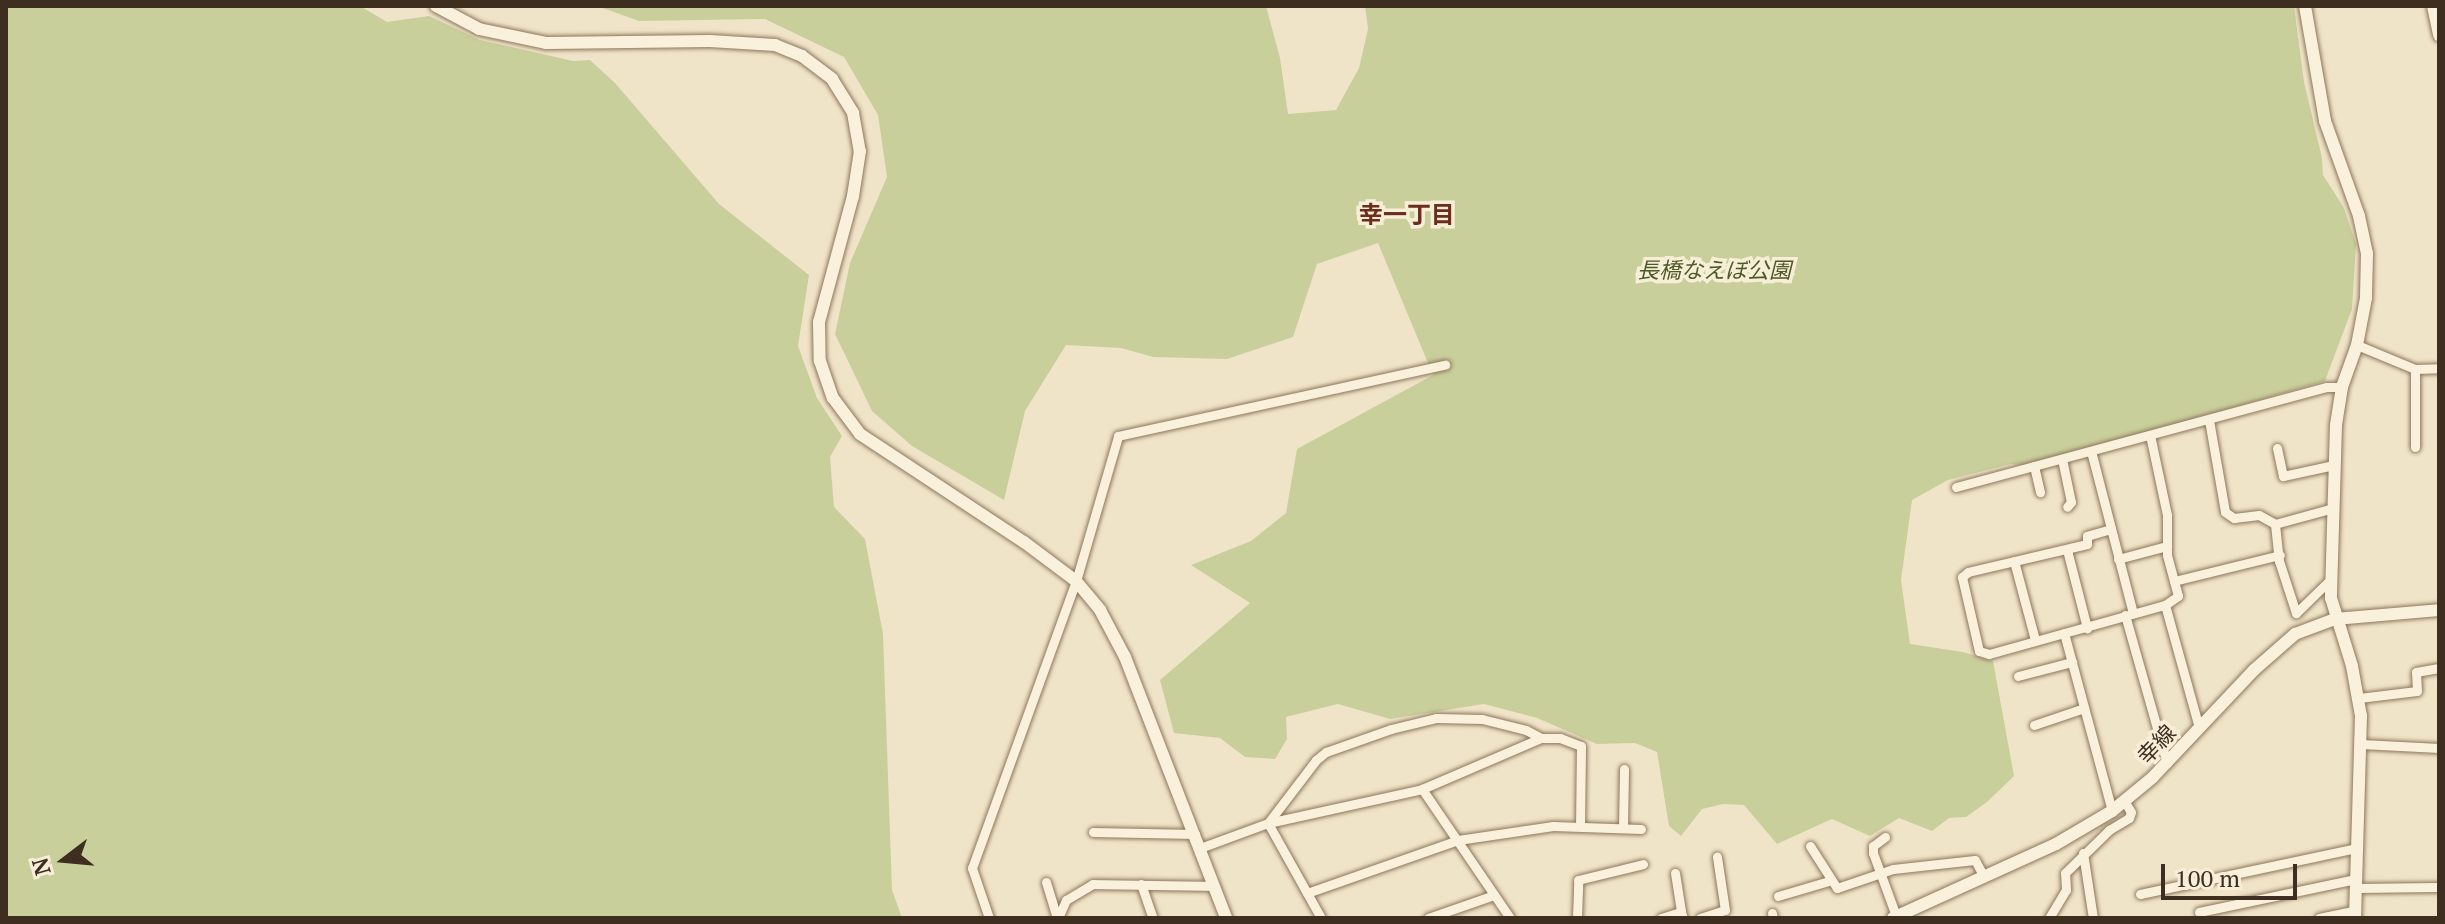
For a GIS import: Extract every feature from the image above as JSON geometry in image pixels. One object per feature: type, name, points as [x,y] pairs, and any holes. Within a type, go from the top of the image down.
[{"type":"street","points":[[436,6],[479,29],[546,43],[604,40],[756,43],[789,49],[818,66],[844,94],[853,113],[860,151],[853,196],[819,322],[820,361],[833,398],[860,434],[886,454],[1024,542],[1076,581],[1100,610],[1125,657],[1226,918]]},
{"type":"street","points":[[2305,6],[2325,121],[2359,216],[2369,279],[2357,345],[2342,387],[2333,508],[2335,619],[2359,698],[2361,744],[2356,914],[2319,918]]},
{"type":"street","points":[[2433,6],[2439,35]]},
{"type":"street","points":[[2357,345],[2415,369],[2439,368]]},
{"type":"street","points":[[989,918],[972,868],[1076,581],[1118,436],[1445,365]]},
{"type":"street","points":[[2415,369],[2415,447]]},
{"type":"street","points":[[1956,487],[2327,387],[2342,387]]},
{"type":"street","points":[[2209,420],[2228,517],[2259,515],[2275,524],[2333,508]]},
{"type":"street","points":[[2111,529],[2087,536],[2087,544],[1968,572],[1962,577],[1979,651],[1989,654],[2087,628],[2165,605],[2178,596],[2167,546],[2167,515],[2150,435]]},
{"type":"street","points":[[2277,448],[2283,476],[2334,465]]},
{"type":"street","points":[[2091,451],[2167,763]]},
{"type":"street","points":[[2062,459],[2071,502],[2067,507]]},
{"type":"street","points":[[2034,466],[2040,492]]},
{"type":"street","points":[[2275,524],[2296,613],[2332,578]]},
{"type":"street","points":[[2118,559],[2167,546]]},
{"type":"street","points":[[2067,550],[2087,628]]},
{"type":"street","points":[[2174,581],[2280,555]]},
{"type":"street","points":[[2014,561],[2035,640]]},
{"type":"street","points":[[2165,605],[2199,728]]},
{"type":"street","name":"幸線","points":[[1895,917],[2056,844],[2112,811],[2167,763],[2274,650],[2295,634],[2335,619],[2439,610]]},
{"type":"street","points":[[2064,633],[2112,811]]},
{"type":"street","points":[[2018,676],[2072,662]]},
{"type":"street","points":[[2359,698],[2417,691],[2416,672],[2439,668]]},
{"type":"street","points":[[2034,725],[2084,708]]},
{"type":"street","points":[[1268,823],[1316,760],[1326,752],[1391,729],[1436,718],[1482,719],[1526,730],[1541,738]]},
{"type":"street","points":[[1200,848],[1268,823],[1422,789],[1541,738],[1560,738],[1581,746],[1580,826]]},
{"type":"street","points":[[2361,744],[2439,748]]},
{"type":"street","points":[[1623,828],[1624,769]]},
{"type":"street","points":[[1422,789],[1510,918]]},
{"type":"street","points":[[2049,918],[2066,890],[2065,873],[2083,853],[2129,818],[2131,812],[2124,801]]},
{"type":"street","points":[[1268,823],[1321,918]]},
{"type":"street","points":[[1307,893],[1458,840],[1553,826],[1641,829]]},
{"type":"street","points":[[1093,832],[1195,834]]},
{"type":"street","points":[[1885,837],[1873,846],[1895,917]]},
{"type":"street","points":[[1810,846],[1829,881],[1837,888],[1882,872],[1975,860],[1984,877]]},
{"type":"street","points":[[2140,894],[2357,848]]},
{"type":"street","points":[[2083,853],[2093,918]]},
{"type":"street","points":[[1700,918],[1725,910],[1717,857]]},
{"type":"street","points":[[1577,918],[1578,880],[1643,864]]},
{"type":"street","points":[[1661,918],[1682,915],[1675,873]]},
{"type":"street","points":[[1778,896],[1829,881]]},
{"type":"street","points":[[1046,882],[1057,918]]},
{"type":"street","points":[[2199,912],[2356,883],[2439,887]]},
{"type":"street","points":[[1057,918],[1066,900],[1080,888],[1093,884],[1214,886]]},
{"type":"street","points":[[1141,884],[1153,918]]},
{"type":"street","points":[[1428,918],[1494,895]]},
{"type":"green space","points":[[6,6],[360,6],[387,22],[429,16],[480,40],[573,61],[590,60],[615,83],[719,204],[809,275],[798,346],[817,398],[842,436],[830,457],[834,507],[865,539],[883,634],[892,890],[902,918],[6,918]]},
{"type":"green space","name":"長橋なえぼ公園","points":[[597,6],[1266,6],[1280,58],[1288,114],[1336,110],[1359,68],[1368,29],[1365,6],[2294,6],[2304,82],[2322,158],[2323,175],[2344,208],[2356,244],[2352,309],[2325,381],[2029,466],[2011,464],[1948,480],[1912,500],[1901,580],[1910,644],[1963,652],[1993,661],[2014,776],[1987,802],[1966,817],[1949,818],[1932,831],[1899,818],[1870,836],[1832,819],[1777,844],[1744,805],[1723,804],[1702,809],[1681,836],[1669,826],[1657,752],[1635,743],[1597,744],[1537,718],[1484,704],[1390,719],[1338,704],[1286,717],[1287,739],[1275,759],[1245,757],[1220,738],[1174,733],[1160,680],[1250,603],[1191,565],[1251,541],[1286,513],[1297,449],[1433,375],[1378,243],[1317,264],[1293,337],[1227,359],[1153,357],[1121,348],[1066,345],[1025,411],[1004,500],[912,446],[872,411],[835,334],[850,263],[887,177],[878,115],[844,57],[765,19],[639,21]]},
{"type":"district","name":"幸一丁目","points":[[1407,215]]}]
